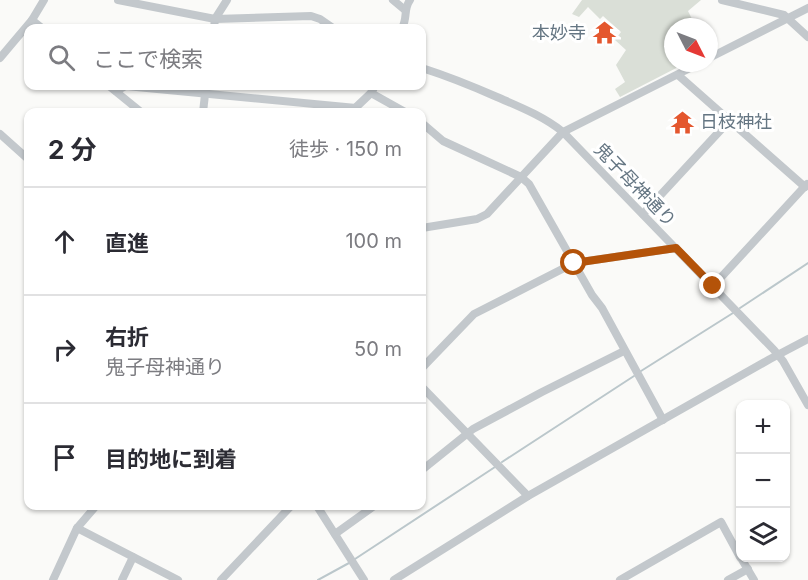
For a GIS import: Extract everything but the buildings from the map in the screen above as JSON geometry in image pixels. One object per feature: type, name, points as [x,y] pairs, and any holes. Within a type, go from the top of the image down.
[{"type":"street","points":[[29,24],[44,0]]},
{"type":"street","points":[[118,0],[215,19],[311,16],[327,24]]},
{"type":"street","points":[[214,24],[215,19],[227,0]]},
{"type":"street","points":[[393,0],[405,10]]},
{"type":"street","points":[[404,24],[405,10],[410,0]]},
{"type":"street","points":[[722,0],[784,15],[808,37]]},
{"type":"street","points":[[718,53],[808,8]]},
{"type":"street","points":[[32,20],[37,24]]},
{"type":"street","points":[[0,58],[24,30]]},
{"type":"street","name":"鬼子母神通り","points":[[426,69],[455,79],[525,109],[549,121],[563,132],[778,355],[808,405]]},
{"type":"street","points":[[426,227],[477,219],[487,214],[563,132],[684,72]]},
{"type":"street","points":[[678,75],[806,185],[713,286]]},
{"type":"street","points":[[115,90],[136,108]]},
{"type":"street","points":[[204,108],[206,90],[339,108]]},
{"type":"street","points":[[356,108],[372,90]]},
{"type":"street","points":[[374,90],[399,108]]},
{"type":"street","points":[[644,214],[729,121]]},
{"type":"street","points":[[426,126],[443,141],[521,177],[529,184],[592,295],[602,308],[663,420]]},
{"type":"street","points":[[0,134],[24,155]]},
{"type":"street","points":[[426,364],[474,314],[574,263],[676,248]]},
{"type":"street","points":[[394,580],[528,496],[808,339]]},
{"type":"street","points":[[426,467],[468,433],[542,392],[624,351]]},
{"type":"street","points":[[426,391],[528,496]]},
{"type":"street","points":[[53,580],[77,528],[93,510]]},
{"type":"street","points":[[221,580],[287,510]]},
{"type":"street","points":[[320,510],[363,580]]},
{"type":"street","points":[[335,534],[368,510]]},
{"type":"street","points":[[620,580],[721,522],[736,548]]},
{"type":"street","points":[[77,528],[178,580]]},
{"type":"street","points":[[122,580],[133,557]]},
{"type":"street","points":[[744,562],[754,580]]},
{"type":"street","points":[[728,580],[748,569]]},
{"type":"shaded area","points":[[582,0],[701,0],[688,11],[692,18],[664,18],[664,72],[669,72],[620,97],[615,89],[625,82],[616,65],[626,50],[615,40],[621,32],[603,16],[600,19],[588,7],[579,17],[572,14]]},
{"type":"waterway","points":[[740,308],[808,263]]},
{"type":"waterway","points":[[641,371],[733,313]]},
{"type":"waterway","points":[[502,462],[634,376]]},
{"type":"waterway","points":[[355,559],[495,467]]},
{"type":"waterway","points":[[318,580],[349,563]]},
{"type":"place","name":"本妙寺","points":[[604,33]]},
{"type":"place","name":"日枝神社","points":[[682,122]]},
{"type":"route","points":[[574,263],[676,248],[713,286]]}]
